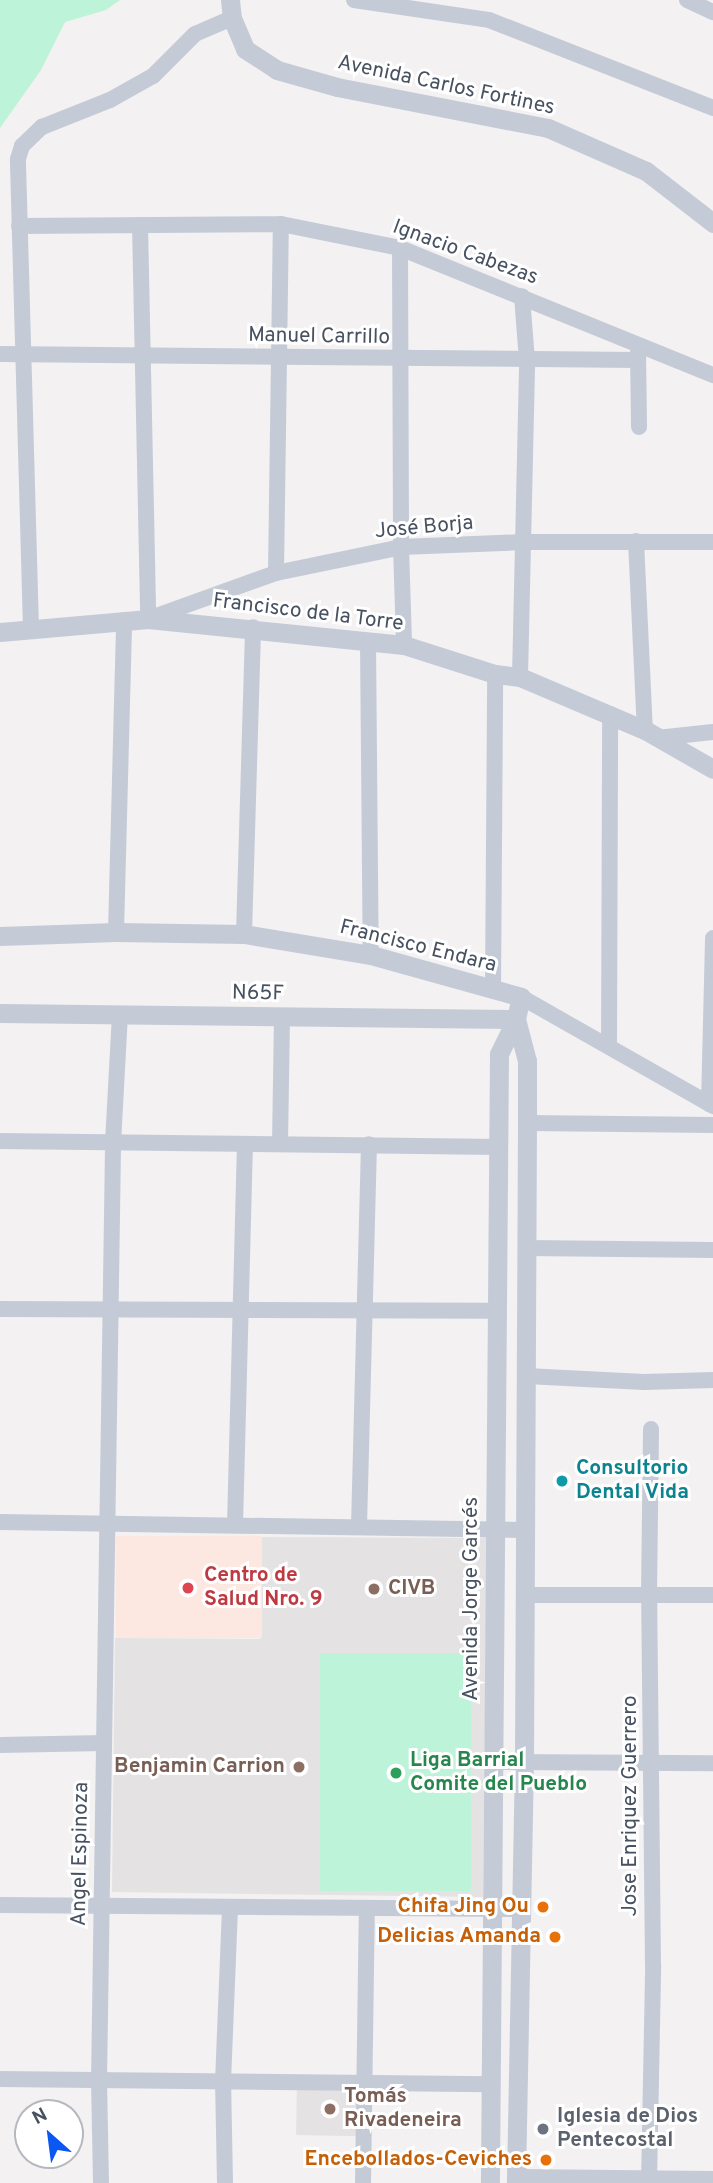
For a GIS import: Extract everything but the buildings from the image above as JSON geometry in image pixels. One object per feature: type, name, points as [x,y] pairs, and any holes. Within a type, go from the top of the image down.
[{"type":"street","points":[[354,0],[489,20],[713,108]]},
{"type":"street","points":[[687,0],[713,12]]},
{"type":"street","points":[[32,629],[19,226],[18,159],[22,146],[42,127],[110,100],[153,76],[195,34],[231,9]]},
{"type":"street","name":"Avenida Carlos Fortines","points":[[231,9],[245,49],[277,70],[337,87],[548,128],[646,172],[713,223]]},
{"type":"street","points":[[276,573],[281,224]]},
{"type":"street","name":"Ignacio Cabezas","points":[[19,226],[281,224],[400,248],[638,343]]},
{"type":"street","points":[[140,225],[145,355],[148,619]]},
{"type":"street","points":[[400,248],[399,360],[404,645]]},
{"type":"street","points":[[520,677],[527,362],[522,296]]},
{"type":"street","points":[[639,427],[638,343],[713,375]]},
{"type":"street","name":"Manuel Carrillo","points":[[0,354],[527,362],[637,360]]},
{"type":"street","points":[[636,541],[651,734],[713,732]]},
{"type":"street","name":"José Borja","points":[[148,619],[276,573],[401,547],[524,542],[713,542]]},
{"type":"street","name":"Francisco de la Torre","points":[[0,632],[148,619],[404,645],[495,674],[520,677],[610,714],[713,769]]},
{"type":"street","points":[[116,932],[124,620]]},
{"type":"street","points":[[244,934],[253,628]]},
{"type":"street","points":[[368,642],[372,955]]},
{"type":"street","points":[[493,989],[495,674]]},
{"type":"street","points":[[609,1046],[610,714]]},
{"type":"street","name":"Francisco Endara","points":[[0,936],[116,932],[244,934],[372,955],[521,998],[711,1105]]},
{"type":"street","points":[[711,1105],[713,938]]},
{"type":"street","name":"Avenida Jorge Garcés","points":[[490,2183],[499,1054],[516,1019],[521,998]]},
{"type":"street","name":"N65F","points":[[0,1013],[516,1019]]},
{"type":"street","points":[[113,1143],[120,1015]]},
{"type":"street","points":[[280,1144],[282,1017]]},
{"type":"street","name":"Avenida Jorge Garcés","points":[[516,1019],[527,1062],[524,1762],[516,2180]]},
{"type":"street","points":[[527,1123],[713,1125]]},
{"type":"street","points":[[0,1141],[369,1143],[500,1147]]},
{"type":"street","name":"Angel Espinoza","points":[[101,2183],[99,2081],[113,1143]]},
{"type":"street","points":[[359,1526],[369,1143]]},
{"type":"street","points":[[235,1525],[245,1144]]},
{"type":"street","points":[[526,1248],[713,1250]]},
{"type":"street","points":[[0,1309],[497,1311]]},
{"type":"street","points":[[526,1376],[644,1382],[713,1380]]},
{"type":"street","name":"Jose Enriquez Guerrero","points":[[649,2181],[651,1429]]},
{"type":"street","points":[[0,1522],[524,1530]]},
{"type":"street","points":[[525,1595],[713,1595]]},
{"type":"street","points":[[0,1745],[104,1743]]},
{"type":"street","points":[[494,1762],[713,1763]]},
{"type":"street","points":[[0,1905],[520,1909]]},
{"type":"street","points":[[225,2183],[223,2082],[230,1907]]},
{"type":"street","points":[[363,2183],[367,1908]]},
{"type":"street","points":[[0,2079],[490,2084]]},
{"type":"street","points":[[516,2180],[713,2179]]},
{"type":"shaded area","name":"Centro de Salud Nro. 9","points":[[116,1536],[262,1536],[262,1638],[116,1638]]},
{"type":"shaded area","name":"Benjamin Carrion","points":[[262,1537],[487,1538],[483,1897],[112,1892],[115,1638],[260,1639]]},
{"type":"shaded area","name":"Tomás Rivadeneira","points":[[297,2082],[364,2083],[363,2136],[296,2135]]},
{"type":"green space","points":[[0,0],[120,0],[106,10],[65,22],[41,70],[0,128]]},
{"type":"green space","name":"Liga Barrial Comite del Pueblo","points":[[320,1653],[471,1653],[471,1891],[320,1891]]},
{"type":"place","name":"Consultorio Dental Vida","points":[[562,1481]]},
{"type":"place","name":"Centro de Salud Nro. 9","points":[[188,1588]]},
{"type":"place","name":"CIVB","points":[[374,1589]]},
{"type":"place","name":"Benjamin Carrion","points":[[299,1767]]},
{"type":"place","name":"Liga Barrial Comite del Pueblo","points":[[396,1773]]},
{"type":"place","name":"Chifa Jing Ou","points":[[543,1907]]},
{"type":"place","name":"Delicias Amanda","points":[[555,1937]]},
{"type":"place","name":"Tomás Rivadeneira","points":[[330,2109]]},
{"type":"place","name":"Iglesia de Dios Pentecostal","points":[[543,2129]]},
{"type":"place","name":"Encebollados-Ceviches","points":[[546,2160]]}]
